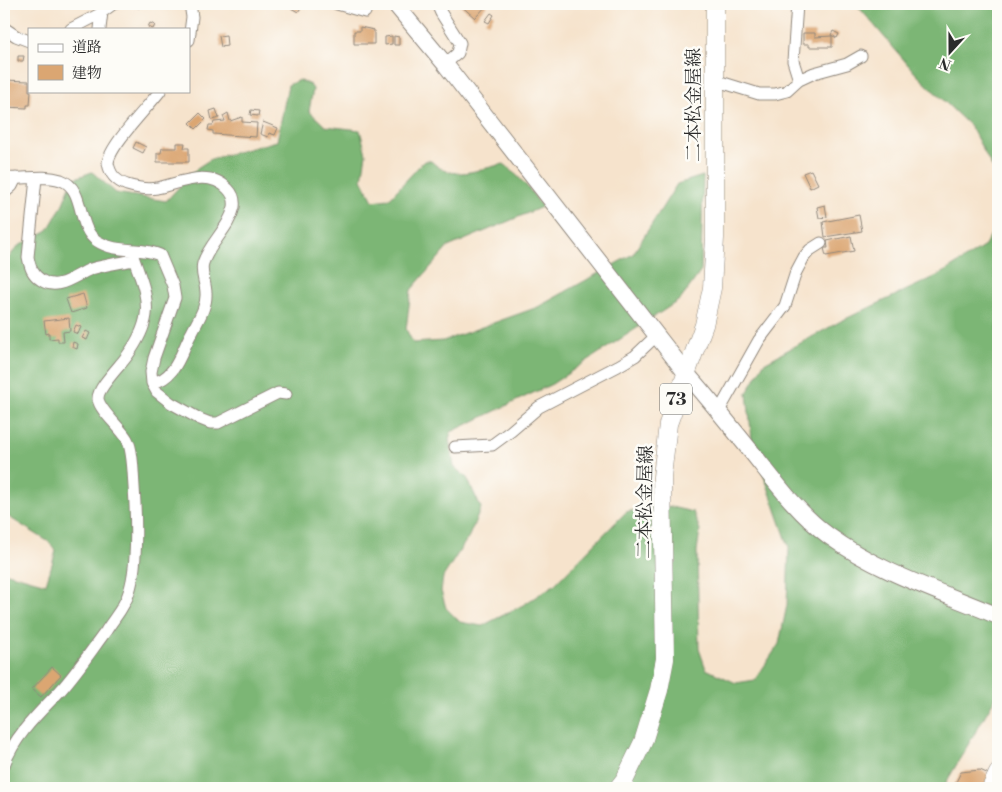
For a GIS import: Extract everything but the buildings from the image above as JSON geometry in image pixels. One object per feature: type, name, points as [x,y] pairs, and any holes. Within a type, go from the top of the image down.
[{"type":"main road","name":"二本松金屋線","points":[[618,788],[643,742],[659,690],[665,659],[662,477],[664,453],[668,424],[704,325],[712,288],[715,238],[714,4]]},
{"type":"main road","points":[[991,788],[998,773]]},
{"type":"street","points":[[73,28],[113,4]]},
{"type":"street","points":[[190,4],[192,17],[190,32]]},
{"type":"street","points":[[337,4],[365,12]]},
{"type":"street","points":[[395,4],[445,64],[686,373],[719,411],[787,498],[828,535],[881,567],[998,616]]},
{"type":"street","points":[[437,4],[460,43],[458,53],[445,64]]},
{"type":"street","points":[[797,4],[793,61],[799,80]]},
{"type":"street","points":[[100,28],[102,12]]},
{"type":"street","points":[[4,28],[28,41]]},
{"type":"street","points":[[714,80],[759,94],[775,94],[787,91],[799,80],[814,73],[847,64],[861,56]]},
{"type":"street","points":[[152,383],[165,379],[174,368],[203,310],[206,291],[202,265],[225,229],[231,215],[234,200],[228,189],[211,179],[197,178],[156,188],[139,188],[118,181],[113,176],[108,163],[113,150],[126,131],[159,92]]},
{"type":"street","points":[[4,178],[55,179],[70,185],[75,193],[86,227],[94,240],[132,255]]},
{"type":"street","points":[[4,193],[12,186],[16,178]]},
{"type":"street","points":[[36,178],[28,257],[31,268],[37,277],[47,284],[54,285],[91,269],[150,250],[160,255],[170,278],[174,302],[154,358],[151,372],[152,383],[157,392],[189,414],[210,423],[226,421],[253,404],[265,401],[278,393],[286,394]]},
{"type":"street","points":[[719,411],[759,340],[785,306],[796,272],[804,257],[820,243]]},
{"type":"street","points":[[4,765],[28,724],[73,677],[122,608],[132,581],[134,563],[134,489],[128,441],[121,429],[112,421],[99,403],[98,398],[102,388],[127,357],[136,342],[146,318],[144,290],[132,255]]},
{"type":"street","points":[[455,447],[492,445],[539,407],[635,356],[657,335]]},
{"type":"green space","points":[[856,4],[998,4],[998,178],[971,127],[916,74]]},
{"type":"green space","points":[[299,80],[310,85],[313,89],[309,111],[325,126],[360,130],[366,154],[362,179],[373,201],[389,199],[424,161],[431,161],[439,168],[457,173],[466,173],[504,164],[515,173],[542,207],[448,247],[411,290],[406,329],[413,343],[443,341],[538,307],[633,254],[677,184],[703,176],[701,271],[681,299],[552,384],[451,432],[449,439],[454,467],[467,478],[481,508],[469,536],[443,577],[441,591],[446,608],[460,622],[482,626],[523,605],[554,585],[626,512],[662,505],[693,512],[700,530],[697,551],[699,649],[706,669],[736,683],[755,680],[779,644],[787,605],[789,547],[752,441],[747,393],[764,363],[841,321],[941,274],[985,246],[998,221],[998,693],[943,788],[4,788],[4,572],[46,584],[56,551],[49,542],[4,514],[4,264],[17,247],[48,230],[62,206],[73,179],[92,172],[116,193],[166,201],[197,168],[211,159],[277,141],[288,85]]}]
